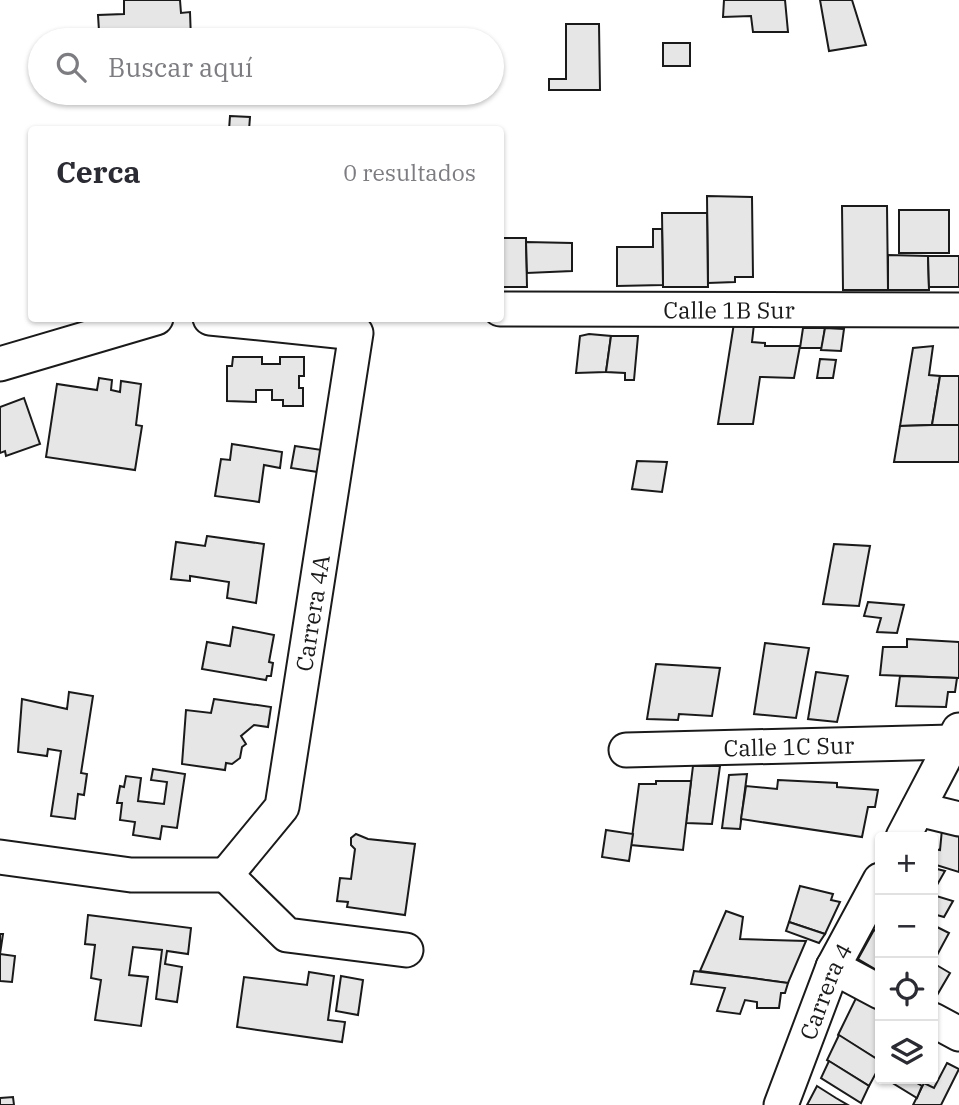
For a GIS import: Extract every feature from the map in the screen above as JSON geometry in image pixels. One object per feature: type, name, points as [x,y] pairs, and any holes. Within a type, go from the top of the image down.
[{"type":"street","name":"Calle 1B Sur","points":[[504,309],[959,310]]},
{"type":"street","points":[[0,364],[142,322]]},
{"type":"street","name":"Carrera 4A","points":[[226,875],[282,807],[356,333],[249,322]]},
{"type":"street","points":[[911,823],[956,736]]},
{"type":"street","name":"Calle 1C Sur","points":[[626,750],[956,736]]},
{"type":"street","points":[[911,823],[959,819]]},
{"type":"street","points":[[0,857],[131,874],[226,875],[287,935],[406,950]]},
{"type":"street","name":"Carrera 4","points":[[781,1105],[833,967],[875,889]]},
{"type":"street","points":[[833,967],[875,989]]},
{"type":"street","points":[[935,1021],[959,1034]]},
{"type":"building","points":[[124,0],[180,0],[181,13],[190,12],[191,28],[99,28],[98,15],[124,14]]},
{"type":"building","points":[[724,0],[785,0],[788,32],[753,32],[751,16],[723,17]]},
{"type":"building","points":[[820,0],[852,0],[866,45],[829,51]]},
{"type":"building","points":[[566,24],[599,24],[600,90],[549,90],[549,79],[566,79]]},
{"type":"building","points":[[663,43],[690,43],[690,66],[663,66]]},
{"type":"building","points":[[230,116],[250,117],[249,126],[229,126]]},
{"type":"building","points":[[707,196],[752,197],[753,277],[735,277],[735,282],[708,283]]},
{"type":"building","points":[[842,206],[887,206],[888,290],[843,290]]},
{"type":"building","points":[[899,210],[949,210],[949,253],[899,253]]},
{"type":"building","points":[[662,213],[707,213],[708,287],[663,287]]},
{"type":"building","points":[[653,229],[662,229],[663,285],[617,286],[617,247],[653,247]]},
{"type":"building","points":[[504,238],[526,238],[527,287],[504,287]]},
{"type":"building","points":[[526,242],[572,243],[572,271],[527,273]]},
{"type":"building","points":[[888,255],[928,256],[929,290],[888,290]]},
{"type":"building","points":[[928,256],[959,256],[959,287],[929,287]]},
{"type":"building","points":[[734,323],[754,324],[752,342],[765,343],[765,346],[800,346],[794,378],[760,377],[753,424],[718,424]]},
{"type":"building","points":[[803,328],[825,328],[822,348],[800,348]]},
{"type":"building","points":[[825,328],[844,329],[841,351],[821,350]]},
{"type":"building","points":[[580,336],[611,336],[606,372],[576,373]]},
{"type":"building","points":[[611,336],[638,336],[634,380],[625,380],[625,373],[606,372]]},
{"type":"building","points":[[933,346],[929,375],[940,376],[932,425],[900,426],[913,348]]},
{"type":"building","points":[[233,357],[262,357],[262,364],[280,364],[280,357],[304,357],[304,376],[299,376],[299,388],[303,388],[303,406],[283,406],[283,400],[272,400],[272,390],[256,390],[256,402],[227,401],[227,366],[232,366]]},
{"type":"building","points":[[820,359],[836,360],[833,378],[817,378]]},
{"type":"building","points":[[940,376],[959,376],[959,425],[932,425]]},
{"type":"building","points":[[99,378],[112,380],[111,390],[120,392],[121,381],[141,384],[136,425],[142,426],[135,470],[46,457],[57,384],[97,390]]},
{"type":"building","points":[[24,398],[40,444],[6,456],[5,451],[0,453],[0,407]]},
{"type":"building","points":[[959,425],[959,462],[894,462],[900,426]]},
{"type":"building","points":[[232,444],[282,452],[280,468],[264,465],[259,502],[215,496],[221,459],[230,460]]},
{"type":"building","points":[[295,446],[322,450],[318,472],[291,468]]},
{"type":"building","points":[[637,461],[667,462],[662,492],[632,489]]},
{"type":"building","points":[[207,536],[264,544],[256,603],[227,598],[229,582],[190,576],[190,581],[171,579],[176,542],[205,546]]},
{"type":"building","points":[[834,544],[870,546],[859,606],[823,604]]},
{"type":"building","points":[[868,602],[904,605],[897,633],[877,632],[881,618],[864,616]]},
{"type":"building","points":[[233,627],[274,635],[269,662],[273,663],[271,676],[267,676],[266,680],[202,669],[207,642],[230,646]]},
{"type":"building","points":[[907,639],[959,642],[959,678],[880,675],[883,647],[907,647]]},
{"type":"building","points":[[765,643],[809,648],[796,718],[754,714]]},
{"type":"building","points":[[656,664],[720,668],[712,716],[679,714],[678,720],[647,719]]},
{"type":"building","points":[[816,672],[848,676],[837,722],[808,719]]},
{"type":"building","points":[[900,676],[957,678],[955,692],[948,692],[946,707],[896,706]]},
{"type":"building","points":[[69,692],[93,696],[81,773],[87,774],[84,795],[78,794],[75,819],[51,816],[61,751],[48,749],[47,756],[18,752],[22,699],[67,709]]},
{"type":"building","points":[[214,699],[271,707],[268,727],[254,725],[241,736],[246,744],[242,747],[240,758],[232,764],[226,763],[225,770],[182,764],[186,710],[211,713]]},
{"type":"building","points":[[693,766],[720,766],[712,824],[686,823]]},
{"type":"building","points":[[153,769],[185,774],[177,828],[162,826],[160,839],[133,835],[135,822],[120,820],[122,803],[117,803],[120,786],[124,787],[126,776],[141,778],[138,801],[164,804],[167,782],[151,780]]},
{"type":"building","points":[[747,774],[740,829],[722,828],[729,775]]},
{"type":"building","points":[[778,780],[837,783],[837,787],[878,790],[875,807],[868,807],[862,837],[741,819],[746,786],[777,789]]},
{"type":"building","points":[[656,781],[691,781],[683,850],[631,845],[639,784],[656,784]]},
{"type":"building","points":[[943,819],[959,824],[959,872],[938,866]]},
{"type":"building","points":[[606,830],[633,834],[629,861],[602,857]]},
{"type":"building","points":[[356,834],[368,839],[415,844],[405,915],[347,907],[348,902],[337,901],[340,878],[351,879],[355,849],[351,845],[351,838]]},
{"type":"building","points":[[938,869],[945,871],[938,883]]},
{"type":"building","points":[[800,886],[833,894],[831,900],[840,902],[825,934],[789,922]]},
{"type":"building","points":[[938,896],[953,901],[944,917],[938,915]]},
{"type":"building","points":[[726,911],[743,917],[740,939],[806,941],[788,983],[700,971]]},
{"type":"building","points":[[88,915],[191,928],[188,954],[167,951],[165,964],[182,967],[177,1002],[156,999],[162,950],[133,947],[129,975],[148,977],[141,1026],[95,1020],[101,980],[91,978],[95,945],[85,944]]},
{"type":"building","points":[[789,922],[825,934],[819,943],[786,931]]},
{"type":"building","points":[[938,928],[949,933],[938,953]]},
{"type":"building","points":[[874,930],[875,930],[875,969],[858,959]]},
{"type":"building","points":[[0,954],[15,956],[12,982],[0,981]]},
{"type":"building","points":[[938,966],[950,973],[938,993]]},
{"type":"building","points":[[694,971],[788,983],[785,993],[781,993],[779,1008],[757,1008],[757,1002],[745,1000],[740,1014],[717,1011],[725,988],[691,984]]},
{"type":"building","points":[[309,972],[334,976],[328,1020],[345,1022],[342,1042],[237,1027],[244,977],[307,985]]},
{"type":"building","points":[[341,976],[363,980],[358,1015],[336,1011]]},
{"type":"building","points":[[859,992],[875,1000],[875,1058],[838,1035]]},
{"type":"building","points":[[839,1035],[875,1058],[875,1075],[869,1086],[827,1060]]},
{"type":"building","points":[[829,1061],[869,1086],[861,1103],[821,1078]]},
{"type":"building","points":[[947,1063],[959,1069],[941,1105],[913,1105],[924,1084],[934,1088]]},
{"type":"building","points":[[894,1084],[922,1086],[917,1098]]},
{"type":"building","points":[[817,1086],[836,1098],[848,1105],[807,1105]]},
{"type":"building","points":[[13,1097],[14,1105],[0,1105],[0,1098]]}]
